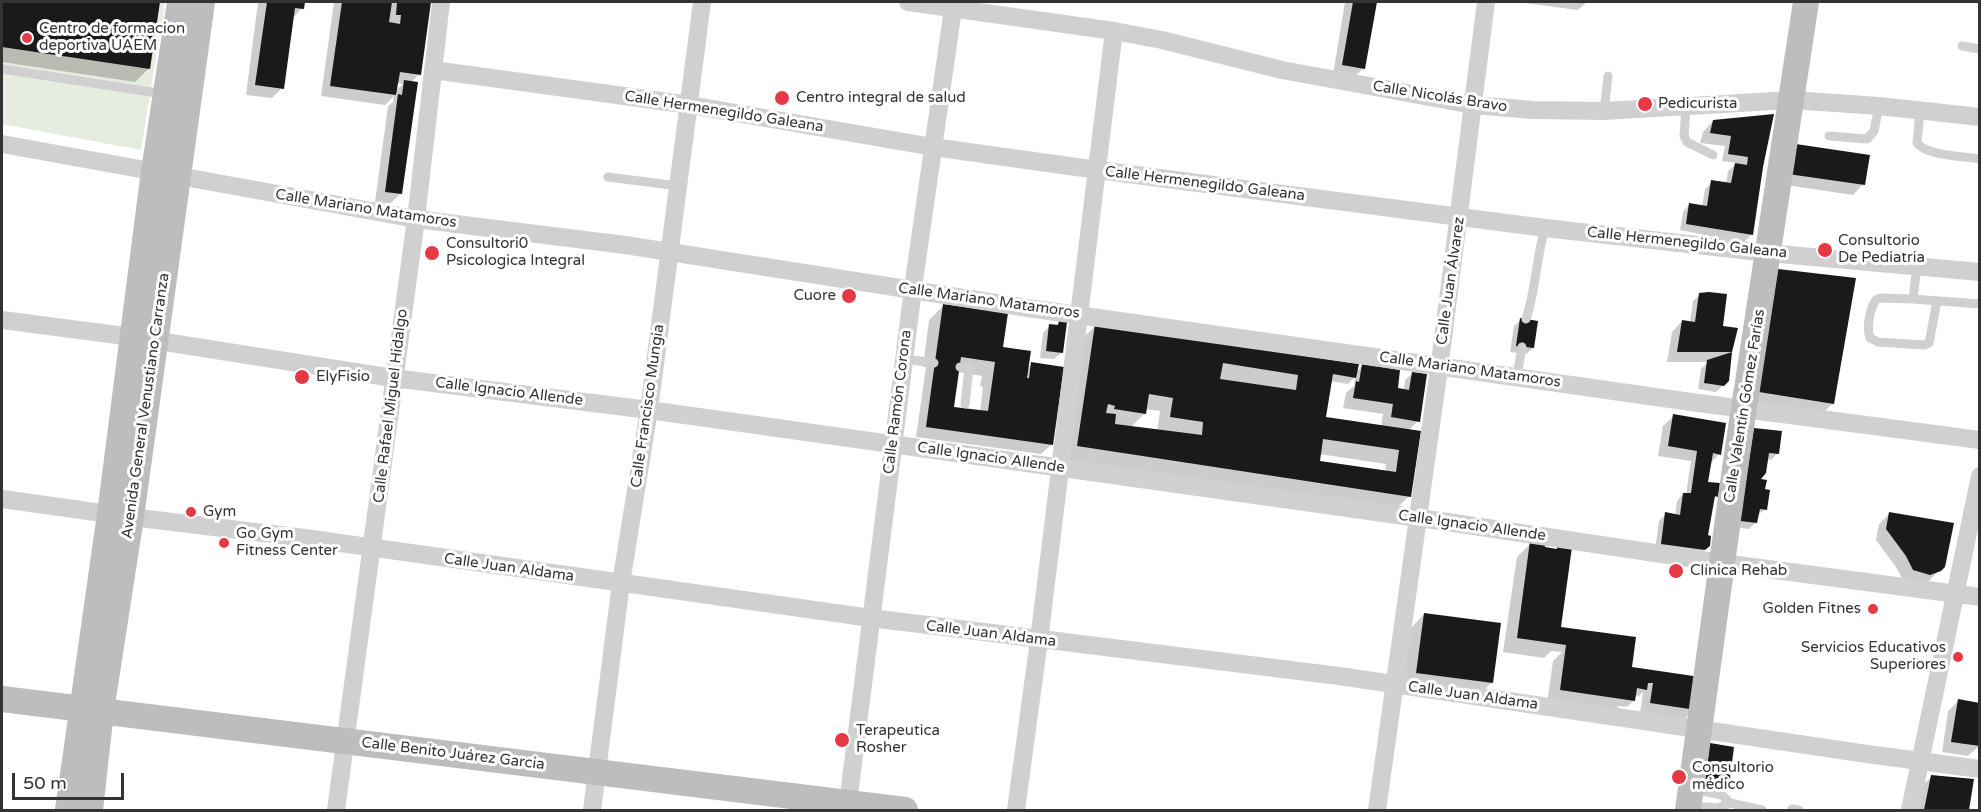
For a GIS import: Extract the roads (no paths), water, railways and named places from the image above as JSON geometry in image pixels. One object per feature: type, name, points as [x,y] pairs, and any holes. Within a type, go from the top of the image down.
[{"type":"main road","name":"Avenida General Venustiano Carranza","points":[[166,173],[166,94],[180,2]]},
{"type":"main road","name":"Avenida General Venustiano Carranza","points":[[68,810],[92,710],[166,173],[202,2]]},
{"type":"main road","name":"Calle Valentín Gómez Farías","points":[[1689,802],[1744,409],[1806,2]]},
{"type":"main road","name":"Calle Benito Juárez Garcia","points":[[2,699],[905,810]]},
{"type":"main road","name":"Avenida General Venustiano Carranza","points":[[90,810],[92,710]]},
{"type":"street","name":"Calle Rafael Miguel Hidalgo","points":[[336,810],[416,219],[441,2]]},
{"type":"street","name":"Calle Francisco Mungia","points":[[592,810],[621,583],[649,410],[702,2]]},
{"type":"street","name":"Calle Nicolás Bravo","points":[[908,2],[954,5],[1114,31],[1162,40],[1282,70],[1473,105],[1533,110],[1604,111],[1791,100],[1879,106],[1980,117]]},
{"type":"street","name":"Calle Juan Álvarez","points":[[1377,810],[1460,217],[1486,2]]},
{"type":"street","name":"Calle Ramón Corona","points":[[848,803],[912,291],[954,5]]},
{"type":"street","points":[[1016,810],[1114,31]]},
{"type":"street","name":"Calle Hermenegildo Galeana","points":[[433,70],[690,105],[933,147],[1098,170],[1545,228],[1768,253],[1980,272]]},
{"type":"street","name":"Calle Mariano Matamoros","points":[[2,144],[416,219],[669,251],[912,291],[1744,409],[1980,440]]},
{"type":"street","name":"Calle Ignacio Allende","points":[[2,320],[144,339],[393,378],[649,410],[1722,563],[1980,597]]},
{"type":"street","points":[[1910,810],[1980,476]]},
{"type":"street","name":"Calle Juan Aldama","points":[[2,499],[305,538],[871,618],[1394,684],[1980,769]]},
{"type":"lane","points":[[1962,46],[1980,49]]},
{"type":"lane","points":[[2,69],[166,94]]},
{"type":"lane","points":[[1604,111],[1608,76]]},
{"type":"lane","points":[[1829,136],[1867,138],[1874,131],[1879,106]]},
{"type":"lane","points":[[1686,107],[1684,136],[1687,142],[1713,155]]},
{"type":"lane","points":[[1920,111],[1917,143],[1921,147],[1929,151],[1980,159]]},
{"type":"lane","points":[[608,177],[678,186]]},
{"type":"lane","points":[[1526,319],[1532,304],[1545,228]]},
{"type":"lane","points":[[1913,299],[1917,266]]},
{"type":"lane","points":[[1937,301],[1929,343],[1924,345],[1878,342],[1870,338],[1868,334],[1872,308],[1876,300],[1913,299],[1980,304]]},
{"type":"lane","points":[[1517,376],[1522,347]]},
{"type":"lane","points":[[904,359],[934,363]]},
{"type":"lane","points":[[960,367],[969,368],[965,404]]},
{"type":"lane","points":[[1689,802],[1722,795],[1730,803],[1762,810]]},
{"type":"lane","points":[[1689,802],[1718,808],[1730,803]]},
{"type":"place","name":"Centro de formacion deportiva UAEM","points":[[27,38]]},
{"type":"place","name":"Centro integral de salud","points":[[782,98]]},
{"type":"place","name":"Pedicurista","points":[[1645,104]]},
{"type":"place","name":"Consultorio De Pediatria","points":[[1825,250]]},
{"type":"place","name":"Consultori0 Psicologica Integral","points":[[432,253]]},
{"type":"place","name":"Cuore","points":[[849,296]]},
{"type":"place","name":"ElyFisio","points":[[302,377]]},
{"type":"place","name":"Gym","points":[[191,512]]},
{"type":"place","name":"Go Gym Fitness Center","points":[[224,543]]},
{"type":"place","name":"Clínica Rehab","points":[[1676,571]]},
{"type":"place","name":"Golden Fitnes","points":[[1873,609]]},
{"type":"place","name":"Servicios Educativos Superiores","points":[[1958,657]]},
{"type":"place","name":"Terapeutica Rosher","points":[[842,740]]},
{"type":"place","name":"Consultorio médico","points":[[1679,777]]}]
